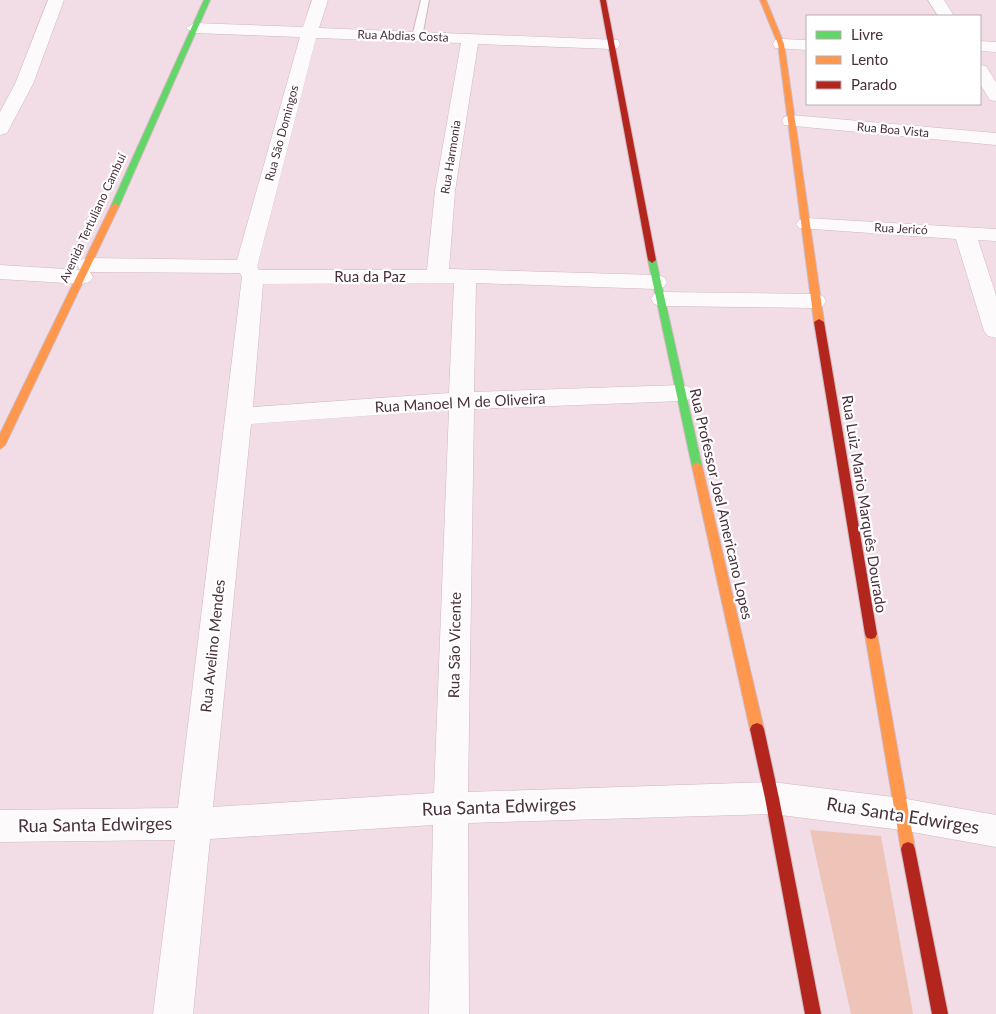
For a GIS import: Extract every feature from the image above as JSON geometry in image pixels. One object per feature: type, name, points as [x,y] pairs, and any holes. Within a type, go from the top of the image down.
[{"type":"street","points":[[0,129],[24,84],[56,0]]},
{"type":"street","name":"Avenida Tertuliano Cambuí","points":[[0,445],[85,271],[207,0]]},
{"type":"street","name":"Rua São Domingos","points":[[249,272],[309,33],[320,0]]},
{"type":"street","name":"Rua Professor Joel Americano Lopes","points":[[603,0],[659,290],[772,798],[813,1014]]},
{"type":"street","name":"Rua Luiz Mario Marquês Dourado","points":[[764,0],[781,44],[815,301],[901,814],[940,1014]]},
{"type":"street","points":[[936,0],[945,15]]},
{"type":"street","name":"Rua Abdias Costa","points":[[194,28],[612,44]]},
{"type":"street","name":"Rua Harmonia","points":[[451,276],[446,191],[470,39]]},
{"type":"street","points":[[781,44],[806,45]]},
{"type":"street","points":[[981,46],[996,47]]},
{"type":"street","points":[[981,72],[996,96]]},
{"type":"street","name":"Rua Boa Vista","points":[[790,121],[996,139]]},
{"type":"street","name":"Rua Jericó","points":[[806,224],[996,235]]},
{"type":"street","points":[[964,233],[996,331]]},
{"type":"street","name":"Rua da Paz","points":[[0,272],[249,272],[451,276],[815,301]]},
{"type":"street","name":"Rua Avelino Mendes","points":[[173,1014],[239,416],[249,272]]},
{"type":"street","name":"Rua São Vicente","points":[[449,1014],[451,808],[462,401],[451,276]]},
{"type":"street","name":"Rua Manoel M de Oliveira","points":[[239,416],[462,401],[681,393]]},
{"type":"street","name":"Rua Santa Edwirges","points":[[0,826],[193,824],[451,808],[772,798],[901,814],[996,831]]},
{"type":"lane","points":[[417,36],[425,0]]},
{"type":"shaded area","points":[[810,830],[881,836],[913,1014],[851,1014]]},
{"type":"traffic: fast","points":[[115,206],[207,0]]},
{"type":"traffic: fast","points":[[652,260],[697,466]]},
{"type":"traffic: slow","points":[[763,0],[781,44],[819,322]]},
{"type":"traffic: slow","points":[[0,445],[115,206]]},
{"type":"traffic: slow","points":[[697,466],[757,729]]},
{"type":"traffic: slow","points":[[871,634],[908,849]]},
{"type":"traffic: jam","points":[[603,0],[652,260]]},
{"type":"traffic: jam","points":[[819,322],[871,634]]},
{"type":"traffic: jam","points":[[757,729],[813,1014]]},
{"type":"traffic: jam","points":[[908,849],[940,1014]]}]
